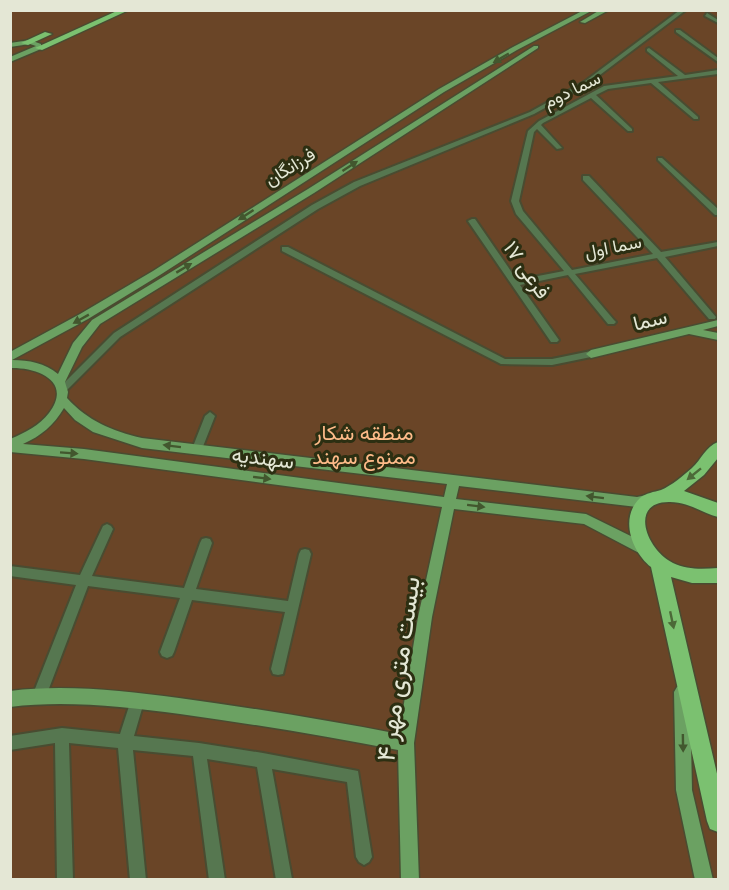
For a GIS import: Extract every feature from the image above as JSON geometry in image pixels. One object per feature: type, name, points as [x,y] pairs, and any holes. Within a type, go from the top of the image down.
[{"type":"main road","points":[[10,45],[25,43],[107,10]]},
{"type":"main road","points":[[10,60],[126,10]]},
{"type":"main road","name":"فرزانگان","points":[[10,357],[97,311],[292,185],[451,87],[590,10]]},
{"type":"main road","name":"فرزانگان","points":[[10,446],[43,427],[55,413],[77,346],[96,322],[311,191],[480,81],[555,36],[606,10]]},
{"type":"main road","points":[[25,43],[39,45],[39,48]]},
{"type":"main road","name":"سما","points":[[591,354],[686,331],[715,320]]},
{"type":"main road","points":[[686,331],[718,336]]},
{"type":"main road","name":"سهندیه","points":[[10,364],[31,364],[44,368],[53,374],[76,417],[108,435],[142,443],[637,502],[659,497]]},
{"type":"main road","name":"سهندیه","points":[[10,446],[586,519],[653,557]]},
{"type":"main road","points":[[718,448],[699,471],[644,506],[638,515],[637,526],[639,538],[653,557],[674,572],[690,577],[706,578],[718,575]]},
{"type":"main road","name":"بیست متری مهر ۴","points":[[410,879],[406,743],[425,618],[454,480]]},
{"type":"main road","points":[[659,497],[693,498],[718,511]]},
{"type":"main road","points":[[653,557],[681,663],[718,821]]},
{"type":"main road","points":[[681,663],[684,790],[704,879]]},
{"type":"main road","points":[[10,699],[40,694],[75,695],[288,723],[406,743]]},
{"type":"street","points":[[61,391],[117,335],[315,207],[357,184],[532,113],[586,83],[684,10]]},
{"type":"street","points":[[707,15],[718,22]]},
{"type":"street","points":[[678,32],[718,60]]},
{"type":"street","points":[[649,50],[684,76]]},
{"type":"street","name":"سما دوم","points":[[569,273],[519,212],[515,201],[531,131],[537,125],[606,87],[718,72]]},
{"type":"street","points":[[708,73],[718,81]]},
{"type":"street","points":[[653,81],[696,118]]},
{"type":"street","points":[[592,95],[630,130]]},
{"type":"street","points":[[537,125],[559,147]]},
{"type":"street","points":[[660,159],[718,213]]},
{"type":"street","points":[[586,178],[659,255],[715,320]]},
{"type":"street","name":"فرعی ۱۷","points":[[472,221],[554,340]]},
{"type":"street","name":"سما اول","points":[[514,283],[718,244]]},
{"type":"street","points":[[285,249],[504,362],[552,362],[591,354]]},
{"type":"street","points":[[569,273],[611,322]]},
{"type":"street","points":[[197,449],[210,416]]},
{"type":"street","points":[[40,694],[84,580],[107,529]]},
{"type":"street","points":[[167,652],[206,543]]},
{"type":"street","points":[[278,669],[304,554]]},
{"type":"street","points":[[10,571],[292,607]]},
{"type":"street","points":[[137,702],[125,742],[138,879]]},
{"type":"street","points":[[62,735],[65,879]]},
{"type":"street","points":[[10,743],[62,735],[199,750],[353,776],[364,857]]},
{"type":"street","points":[[199,750],[217,879]]},
{"type":"street","points":[[263,760],[284,879]]},
{"type":"green space","name":"منطقه شکار ممنوع سهند","points":[[10,11],[718,11],[718,879],[11,879]]}]
